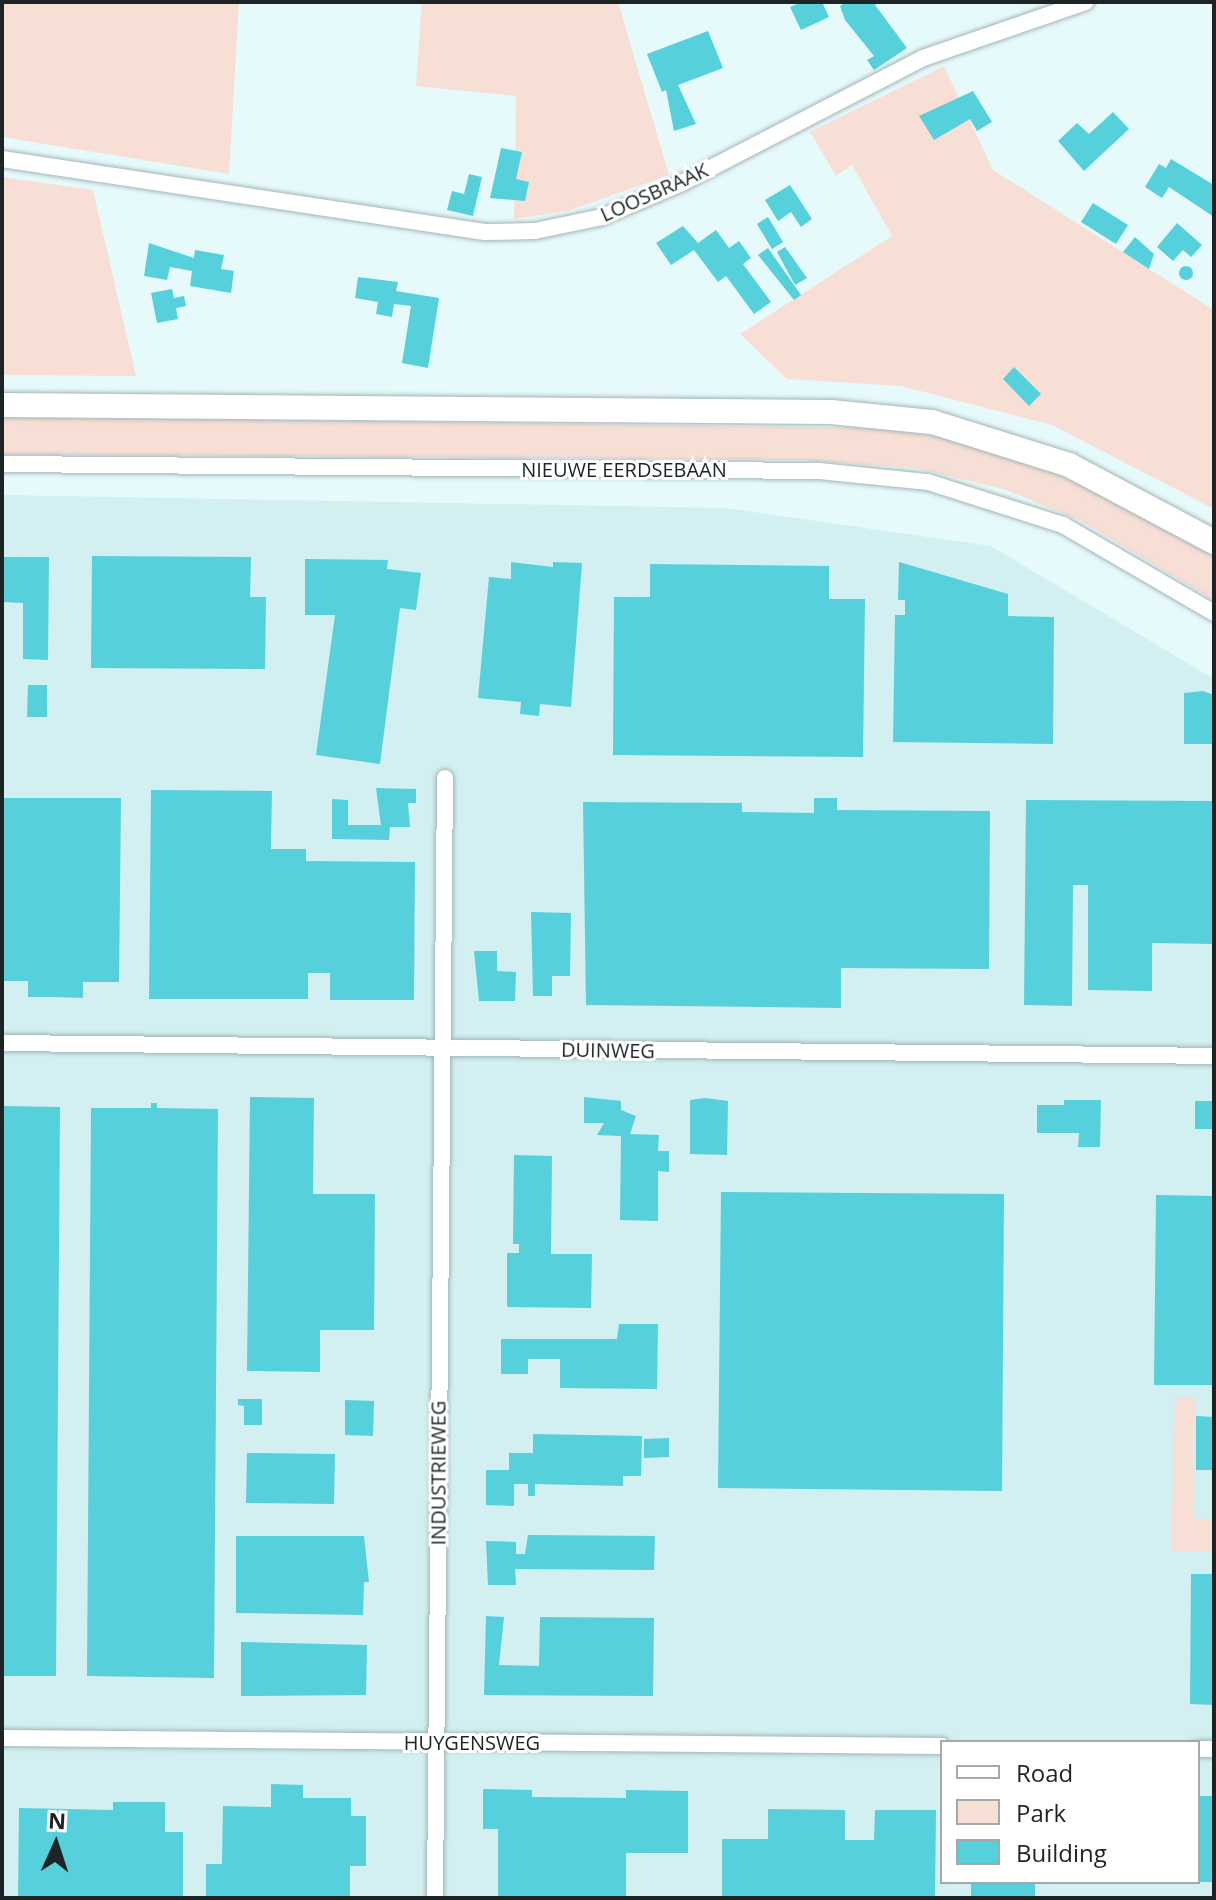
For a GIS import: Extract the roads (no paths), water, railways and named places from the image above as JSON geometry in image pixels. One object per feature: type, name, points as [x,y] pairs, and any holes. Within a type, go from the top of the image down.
[{"type":"main road","points":[[2,405],[831,412],[932,422],[1069,465],[1214,542]]},
{"type":"street","name":"LOOSBRAAK","points":[[2,159],[485,232],[535,231],[602,217],[682,183],[923,58],[1086,2]]},
{"type":"street","name":"NIEUWE EERDSEBAAN","points":[[2,464],[819,471],[928,482],[1063,525],[1214,613]]},
{"type":"street","name":"INDUSTRIEWEG","points":[[435,1898],[445,778]]},
{"type":"street","name":"DUINWEG","points":[[2,1043],[1214,1056]]},
{"type":"street","name":"HUYGENSWEG","points":[[2,1738],[940,1746]]}]
